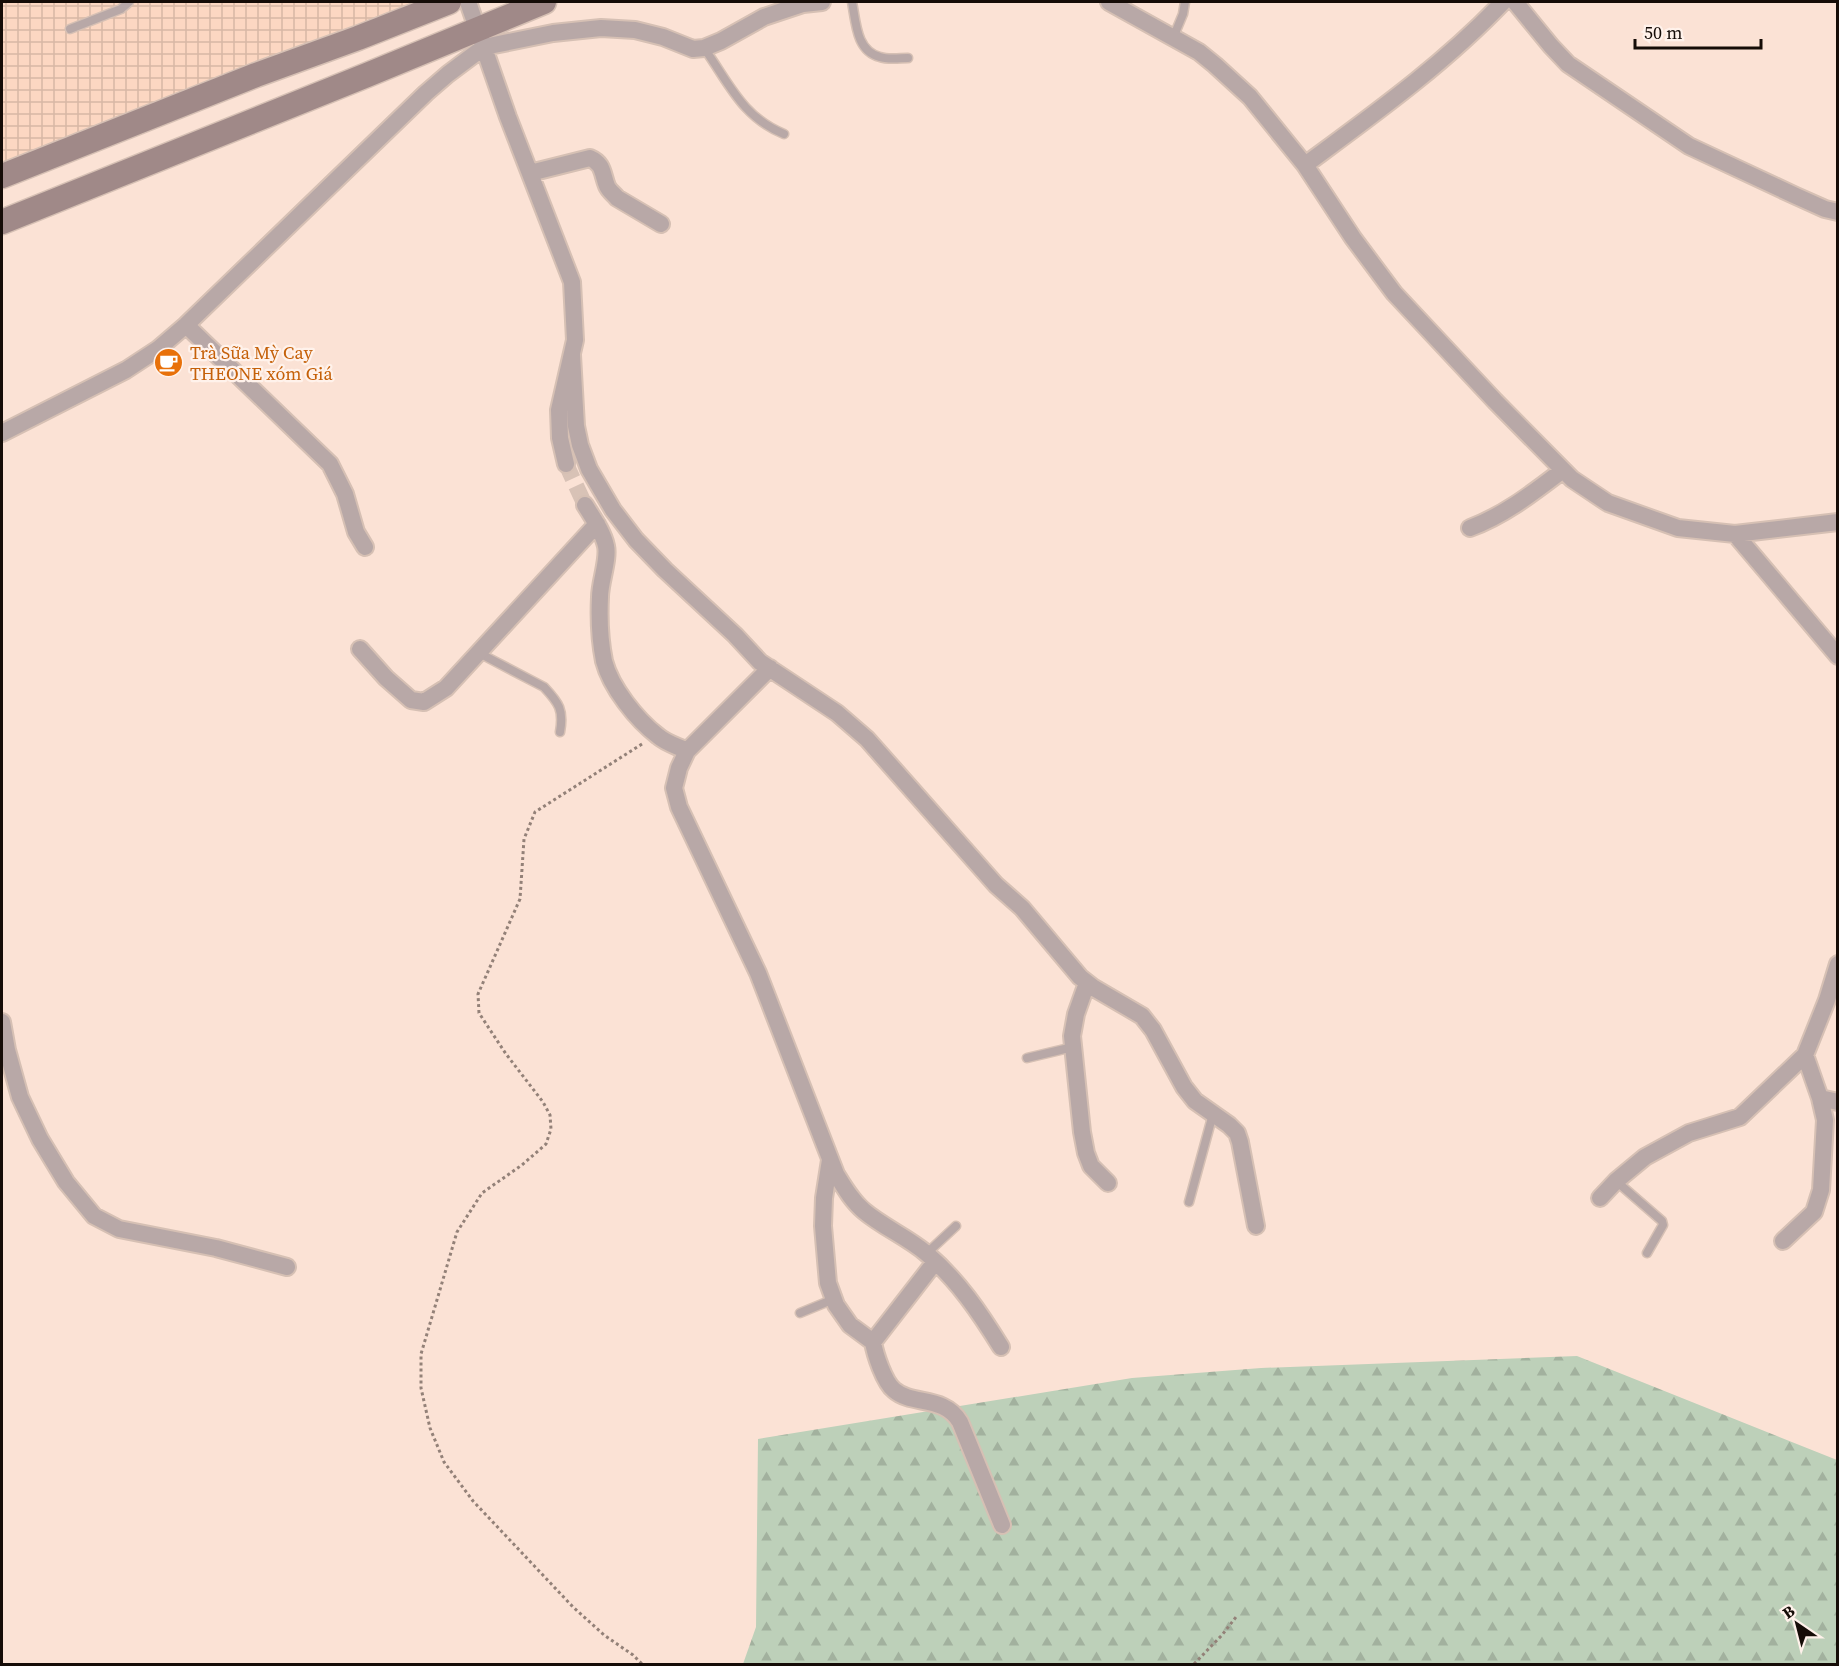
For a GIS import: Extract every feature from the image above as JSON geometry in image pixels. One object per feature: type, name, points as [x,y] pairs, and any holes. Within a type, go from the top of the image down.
[{"type":"main road","points":[[2,176],[256,75],[449,2]]},
{"type":"main road","points":[[2,222],[367,75],[480,37],[544,2]]},
{"type":"street","points":[[468,2],[508,117],[572,282],[575,340],[560,410],[560,438],[566,464]]},
{"type":"street","points":[[2,433],[126,370],[158,349],[186,325],[448,74],[480,37],[602,28],[635,30],[663,37],[693,49],[704,48],[764,17],[803,4],[822,2]]},
{"type":"street","points":[[1109,2],[1199,52],[1250,97],[1305,165],[1353,238],[1394,293],[1572,479],[1608,503],[1678,528],[1736,534],[1838,522]]},
{"type":"street","points":[[1305,165],[1424,75],[1476,31],[1503,2]]},
{"type":"street","points":[[1515,2],[1568,64],[1689,146],[1825,209],[1838,212]]},
{"type":"street","points":[[530,173],[590,158],[598,161],[611,192],[617,198],[661,224]]},
{"type":"street","points":[[186,325],[330,464],[345,494],[356,532],[364,547]]},
{"type":"street","points":[[572,355],[576,426],[580,445],[589,469],[613,510],[636,540],[760,662],[837,713],[867,739],[996,885],[1022,908],[1080,977],[1142,1016],[1153,1030],[1184,1087],[1195,1101],[1237,1133],[1256,1226]]},
{"type":"street","points":[[1470,528],[1502,513],[1563,470]]},
{"type":"street","points":[[585,505],[597,524],[607,548],[600,595],[601,638],[605,663],[615,686],[631,710],[656,735],[687,751]]},
{"type":"street","points":[[360,649],[386,678],[411,700],[424,702],[446,688],[597,524]]},
{"type":"street","points":[[1736,534],[1838,656]]},
{"type":"street","points":[[770,668],[687,751],[679,768],[674,788],[679,807],[758,973],[836,1174],[848,1194],[864,1210],[947,1272],[977,1309],[1001,1347]]},
{"type":"street","points":[[1600,1198],[1645,1157],[1689,1133],[1740,1118],[1805,1055],[1827,1000],[1838,964]]},
{"type":"street","points":[[1087,983],[1076,1014],[1072,1036],[1073,1047],[1086,1153],[1091,1166],[1108,1183]]},
{"type":"street","points":[[2,1022],[20,1097],[40,1139],[66,1182],[94,1216],[119,1229],[216,1248],[287,1267]]},
{"type":"street","points":[[1783,1241],[1814,1212],[1821,1190],[1825,1120],[1805,1055]]},
{"type":"street","points":[[1820,1098],[1838,1102]]},
{"type":"street","points":[[831,1159],[824,1198],[823,1226],[828,1283],[836,1305],[850,1325],[873,1342],[888,1382],[894,1390],[954,1412],[1002,1525]]},
{"type":"street","points":[[873,1342],[931,1258]]},
{"type":"lane","points":[[70,29],[121,9],[129,2]]},
{"type":"lane","points":[[852,2],[860,41],[869,52],[881,58],[908,58]]},
{"type":"lane","points":[[1173,38],[1183,14],[1185,2]]},
{"type":"lane","points":[[704,48],[749,113],[768,128],[784,134]]},
{"type":"lane","points":[[479,653],[544,687],[562,712],[560,732]]},
{"type":"lane","points":[[1028,1058],[1073,1047]]},
{"type":"lane","points":[[1190,1202],[1213,1114]]},
{"type":"lane","points":[[1616,1181],[1662,1221],[1663,1225],[1647,1253]]},
{"type":"lane","points":[[931,1258],[956,1226]]},
{"type":"lane","points":[[800,1313],[834,1299]]},
{"type":"path","points":[[642,1665],[633,1655],[604,1635],[573,1607],[493,1524],[444,1462],[430,1428],[421,1388],[421,1354],[457,1232],[482,1193],[522,1165],[546,1144],[551,1129],[550,1115],[543,1102],[478,1013],[478,994],[520,899],[524,839],[535,812],[656,735]]},
{"type":"path","points":[[1194,1665],[1236,1617]]},
{"type":"shaded area","points":[[2,2],[442,2],[2,168]]},
{"type":"green space","points":[[1577,1356],[1837,1460],[1837,1664],[743,1664],[756,1627],[758,1439],[1132,1378],[1261,1368]]},
{"type":"tunnel","points":[[566,464],[585,505]]},
{"type":"place","name":"Trà Sữa Mỳ Cay THEONE xóm Giá","points":[[169,363]]}]
